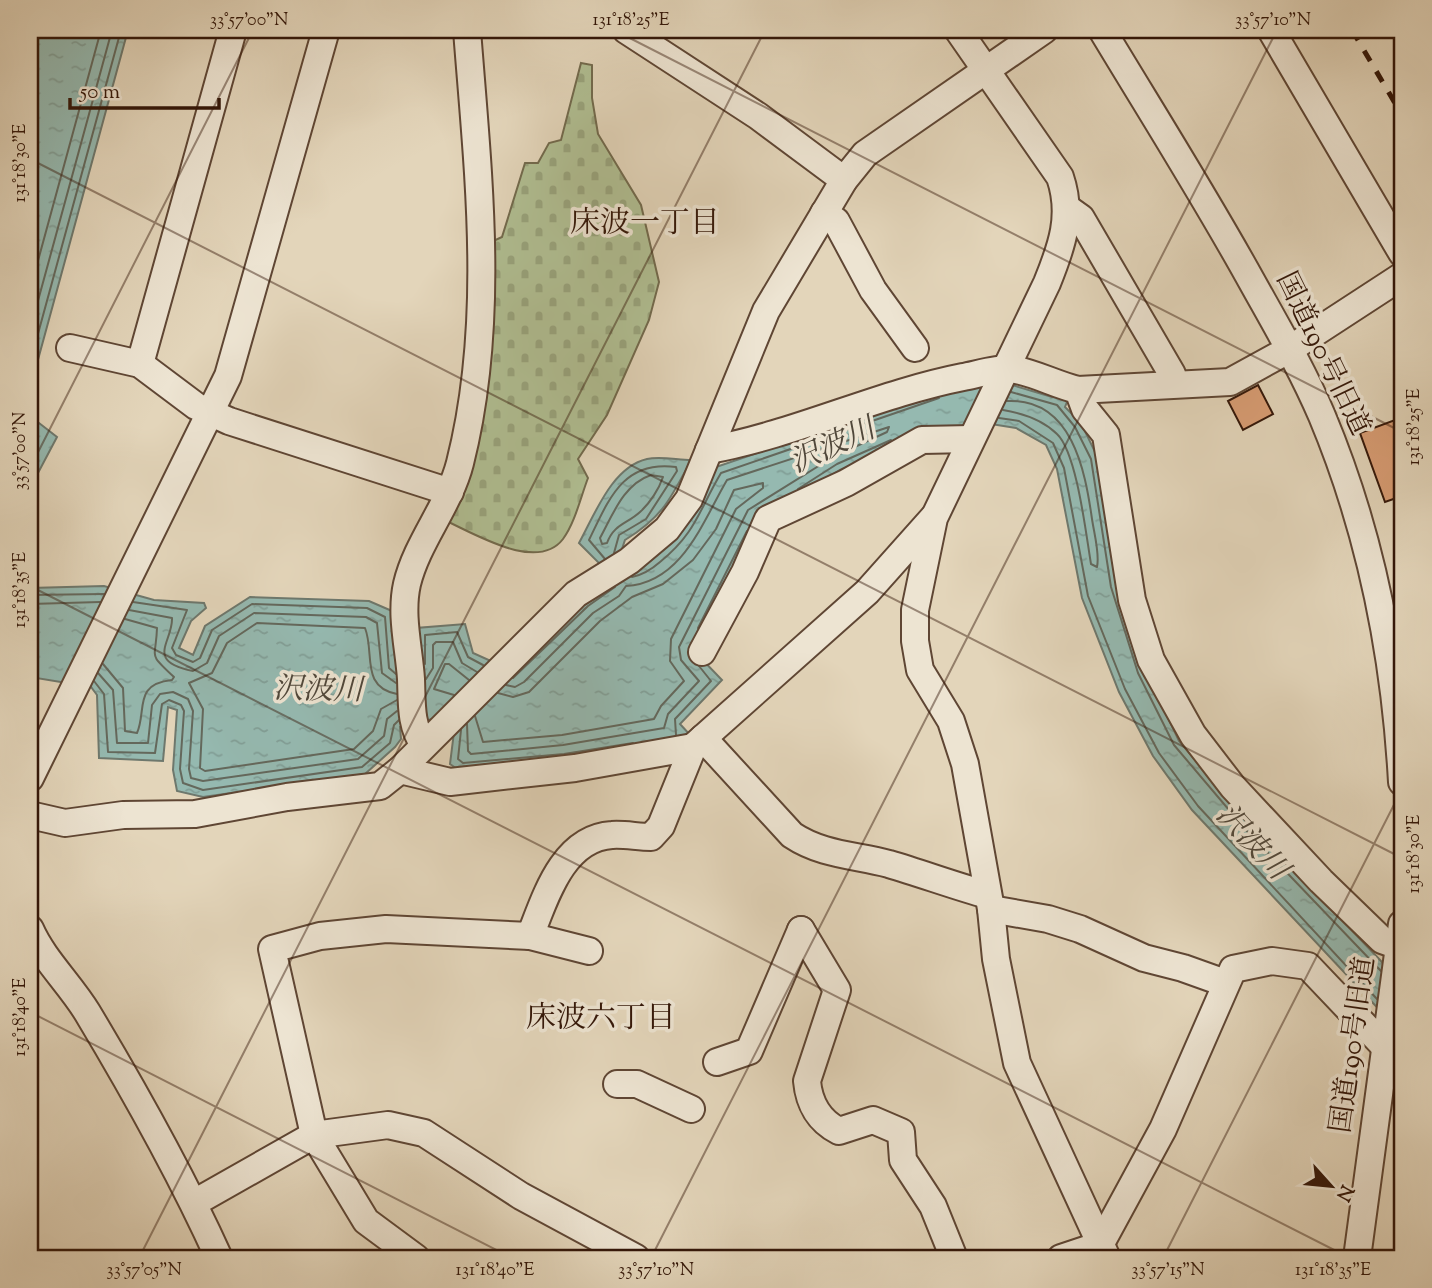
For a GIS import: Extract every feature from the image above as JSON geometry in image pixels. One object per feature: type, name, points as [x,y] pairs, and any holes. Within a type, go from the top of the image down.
[{"type":"street","points":[[140,364],[233,30]]},
{"type":"street","points":[[30,778],[213,413],[246,318],[326,30]]},
{"type":"street","points":[[30,815],[65,823],[123,815],[195,814],[287,797],[380,786],[400,771],[419,736],[404,610],[407,583],[450,492],[460,463],[473,387],[482,239],[467,30]]},
{"type":"street","points":[[626,30],[758,116],[844,180]]},
{"type":"street","points":[[958,30],[1060,177],[1067,198],[1067,208],[1062,245],[934,518],[915,610],[915,641],[920,670],[951,720],[964,764],[989,902],[996,959],[1017,1063],[1104,1252]]},
{"type":"street","points":[[419,736],[444,726],[576,594],[629,561],[667,530],[689,499],[765,311],[844,180],[865,154],[985,68],[1044,30]]},
{"type":"street","name":"国道190号旧道","points":[[1102,30],[1290,349],[1322,415],[1368,550],[1391,655],[1402,782]]},
{"type":"street","points":[[1270,30],[1402,253]]},
{"type":"street","points":[[1067,208],[1081,218],[1172,374],[1172,383]]},
{"type":"street","points":[[824,213],[836,221],[873,290],[915,348]]},
{"type":"street","points":[[1081,398],[1172,383],[1230,382],[1290,349],[1402,276]]},
{"type":"street","points":[[70,348],[140,364],[196,407],[450,492]]},
{"type":"street","points":[[709,450],[810,423],[936,383],[1015,370],[1081,398],[1106,435],[1132,600],[1151,660],[1193,736],[1233,787],[1321,881],[1382,940],[1399,946]]},
{"type":"street","points":[[702,652],[745,572],[768,519],[846,484],[922,440],[973,435]]},
{"type":"street","points":[[530,936],[553,881],[565,862],[590,842],[610,835],[650,837],[661,825],[698,742],[867,592],[934,518]]},
{"type":"street","points":[[400,771],[450,782],[575,768],[698,742]]},
{"type":"street","points":[[698,742],[792,835],[807,845],[834,854],[888,864],[989,902],[1080,929],[1144,958],[1226,983]]},
{"type":"street","points":[[30,929],[37,957],[80,1000],[120,1067],[194,1203],[219,1258]]},
{"type":"street","points":[[416,1258],[366,1221],[314,1135],[272,948],[320,936],[386,929],[530,936],[589,951]]},
{"type":"street","points":[[716,1062],[749,1051],[801,930],[837,990],[807,1081],[808,1094],[819,1117],[839,1131],[873,1120],[901,1132],[903,1160],[933,1206],[954,1258]]},
{"type":"street","name":"国道190号旧道","points":[[1357,1258],[1399,946]]},
{"type":"street","points":[[1104,1252],[1163,1129],[1233,969],[1272,961],[1308,966],[1386,1040]]},
{"type":"street","points":[[617,1084],[637,1084],[691,1109]]},
{"type":"street","points":[[194,1203],[314,1135],[388,1125],[424,1133],[521,1196],[636,1258]]},
{"type":"street","points":[[1061,1258],[1104,1252]]},
{"type":"green space","points":[[581,63],[592,65],[592,98],[598,134],[641,205],[659,282],[649,320],[607,415],[578,459],[588,478],[571,525],[563,539],[552,548],[538,552],[522,551],[488,541],[444,520],[489,243],[502,237],[525,163],[538,163],[549,143],[561,140]]},
{"type":"water","points":[[30,30],[128,30],[30,389]]},
{"type":"water","name":"沢波川","points":[[1012,385],[1052,397],[1069,397],[1065,407],[1081,423],[1098,458],[1145,670],[1179,741],[1251,825],[1402,983],[1402,1034],[1192,810],[1153,756],[1119,692],[1082,598],[1057,469],[1046,445],[1016,428],[991,424],[933,429],[840,470],[759,521],[694,651],[722,680],[680,724],[691,736],[686,741],[460,771],[450,764],[454,732],[440,717],[400,727],[401,739],[365,774],[203,797],[177,791],[173,770],[177,710],[168,707],[163,761],[99,758],[97,695],[91,687],[30,677],[30,588],[104,586],[154,600],[204,603],[206,608],[191,621],[179,648],[193,655],[205,626],[250,597],[369,601],[392,611],[397,668],[418,666],[416,628],[465,624],[473,653],[513,671],[583,601],[610,583],[599,563],[579,543],[614,481],[635,464],[652,458],[691,460],[665,506],[649,523],[625,540],[621,552],[633,570],[663,550],[684,527],[716,467],[941,390]]},
{"type":"water","points":[[30,416],[57,437],[38,473],[30,467]]},
{"type":"building","points":[[1258,385],[1273,414],[1243,430],[1228,401]]},
{"type":"building","points":[[1395,420],[1402,442],[1402,496],[1385,502],[1360,433]]},
{"type":"railway","points":[[1352,30],[1402,115]]},
{"type":"district","name":"床波一丁目","points":[[645,224]]},
{"type":"district","name":"床波六丁目","points":[[601,1019]]}]
